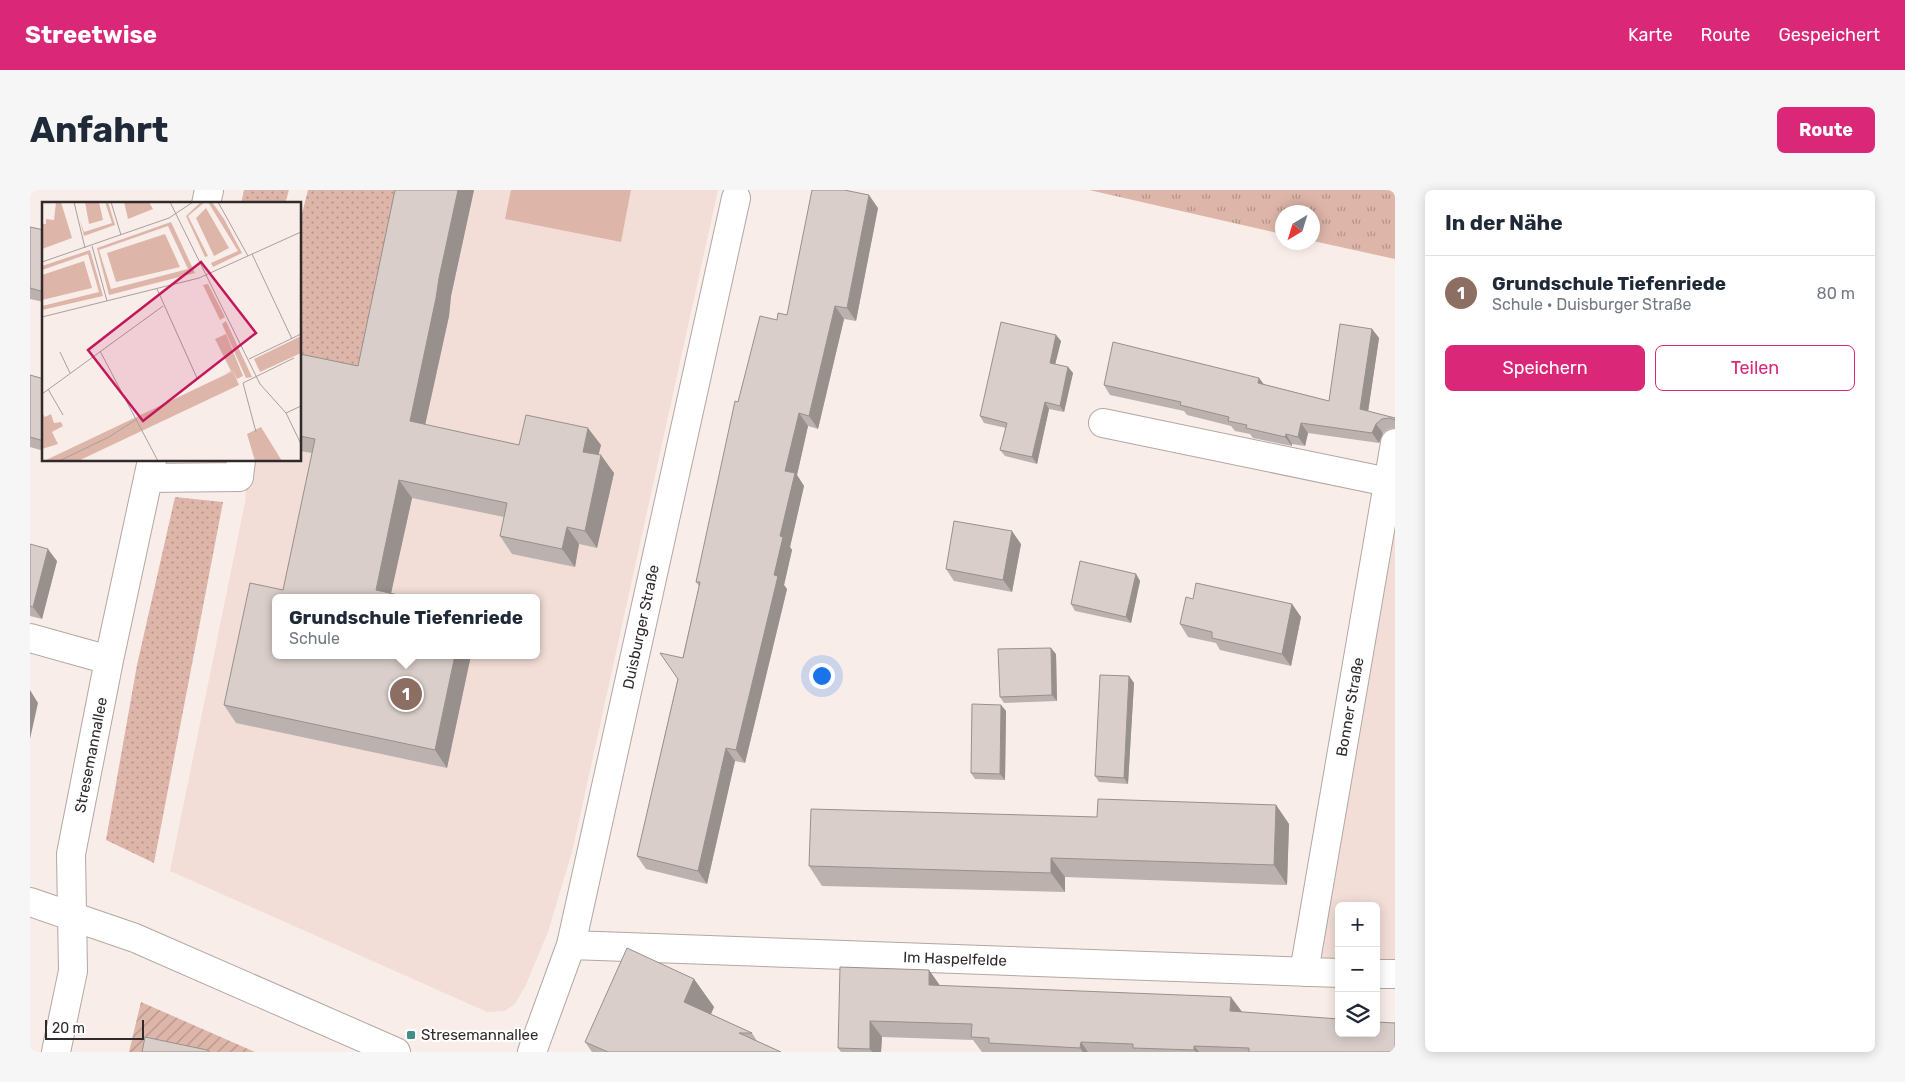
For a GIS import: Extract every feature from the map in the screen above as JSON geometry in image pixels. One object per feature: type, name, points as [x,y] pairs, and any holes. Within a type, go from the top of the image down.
[{"type":"street","name":"Duisburger Straße","points":[[532,1052],[571,945],[736,198]]},
{"type":"street","points":[[1102,423],[1388,482]]},
{"type":"street","name":"Bonner Straße","points":[[1304,972],[1395,443]]},
{"type":"street","points":[[150,469],[238,477],[241,461]]},
{"type":"street","name":"Stresemannallee","points":[[56,1052],[73,971],[71,854],[109,660],[150,469]]},
{"type":"street","points":[[30,638],[109,660]]},
{"type":"street","points":[[30,902],[135,938],[396,1052]]},
{"type":"street","name":"Im Haspelfelde","points":[[571,945],[1335,973]]},
{"type":"street","points":[[1380,974],[1395,974]]},
{"type":"shaded area","points":[[308,190],[718,190],[572,852],[548,932],[525,987],[514,1005],[504,1011],[487,1012],[170,871],[245,502],[249,461],[301,461],[301,218]]},
{"type":"shaded area","points":[[1395,443],[1395,974],[1380,974],[1380,902],[1335,902],[1335,973],[1304,972]]},
{"type":"green space","points":[[244,190],[289,190],[286,202],[241,202]]},
{"type":"green space","points":[[308,190],[411,190],[375,385],[301,369],[301,218]]},
{"type":"green space","points":[[511,190],[631,190],[621,242],[505,219]]},
{"type":"green space","points":[[1089,190],[1395,190],[1395,259],[1320,243],[1320,205],[1275,205],[1275,232]]},
{"type":"green space","points":[[175,497],[223,502],[154,863],[106,840],[137,665]]},
{"type":"green space","points":[[141,1002],[255,1052],[129,1052]]},
{"type":"building","points":[[395,190],[458,190],[410,421],[519,445],[526,415],[588,428],[583,452],[601,455],[585,531],[567,527],[562,549],[500,536],[507,503],[399,480],[376,590],[394,594],[272,594],[272,659],[454,659],[435,750],[224,705],[250,583],[283,590],[315,439],[301,436],[301,354],[358,366]]},
{"type":"building","points":[[812,190],[844,190],[869,195],[847,308],[835,306],[809,416],[799,413],[785,471],[795,473],[780,536],[783,537],[774,575],[778,576],[736,750],[726,748],[698,871],[637,856],[678,679],[660,653],[683,658],[700,582],[696,582],[735,401],[738,402],[760,316],[777,320],[778,313],[787,315]]},
{"type":"building","points":[[30,227],[42,230],[42,291],[30,288]]},
{"type":"building","points":[[1001,322],[1056,335],[1050,363],[1068,367],[1060,406],[1045,402],[1032,457],[1000,450],[1007,423],[980,416]]},
{"type":"building","points":[[1340,324],[1372,329],[1360,409],[1395,418],[1395,420],[1390,418],[1382,419],[1376,424],[1372,433],[1301,423],[1298,437],[1286,434],[1285,437],[1246,428],[1247,425],[1228,421],[1229,417],[1180,405],[1181,402],[1104,385],[1113,342],[1259,378],[1258,383],[1329,401]]},
{"type":"building","points":[[30,375],[42,378],[42,440],[30,437]]},
{"type":"building","points":[[954,521],[1012,531],[1003,580],[946,569]]},
{"type":"building","points":[[30,544],[48,549],[33,607],[30,606]]},
{"type":"building","points":[[1080,561],[1136,574],[1126,617],[1071,604]]},
{"type":"building","points":[[1196,583],[1292,604],[1282,654],[1212,638],[1212,632],[1180,624],[1186,597],[1193,599]]},
{"type":"building","points":[[1051,648],[1052,695],[1000,697],[998,649]]},
{"type":"building","points":[[1100,675],[1129,676],[1124,778],[1095,776]]},
{"type":"building","points":[[972,704],[1001,705],[1000,774],[971,773]]},
{"type":"building","points":[[1098,799],[1276,805],[1274,865],[1051,858],[1051,873],[809,866],[811,809],[1097,817]]},
{"type":"building","points":[[627,948],[694,979],[684,1002],[752,1033],[739,1033],[781,1052],[608,1052],[585,1042]]},
{"type":"building","points":[[840,967],[929,970],[929,985],[1231,997],[1230,1011],[1335,1019],[1335,1037],[1380,1037],[1380,1022],[1395,1023],[1395,1052],[1249,1052],[1249,1048],[1194,1046],[1194,1050],[1133,1048],[1133,1044],[1081,1042],[1080,1048],[989,1043],[989,1038],[971,1037],[972,1024],[870,1021],[870,1049],[838,1048]]},
{"type":"building","points":[[145,1037],[207,1050],[210,1052],[142,1052]]},
{"type":"place","name":"Grundschule Tiefenriede","points":[[406,694]]},
{"type":"place","name":"Stresemannallee","points":[[411,1035]]}]
